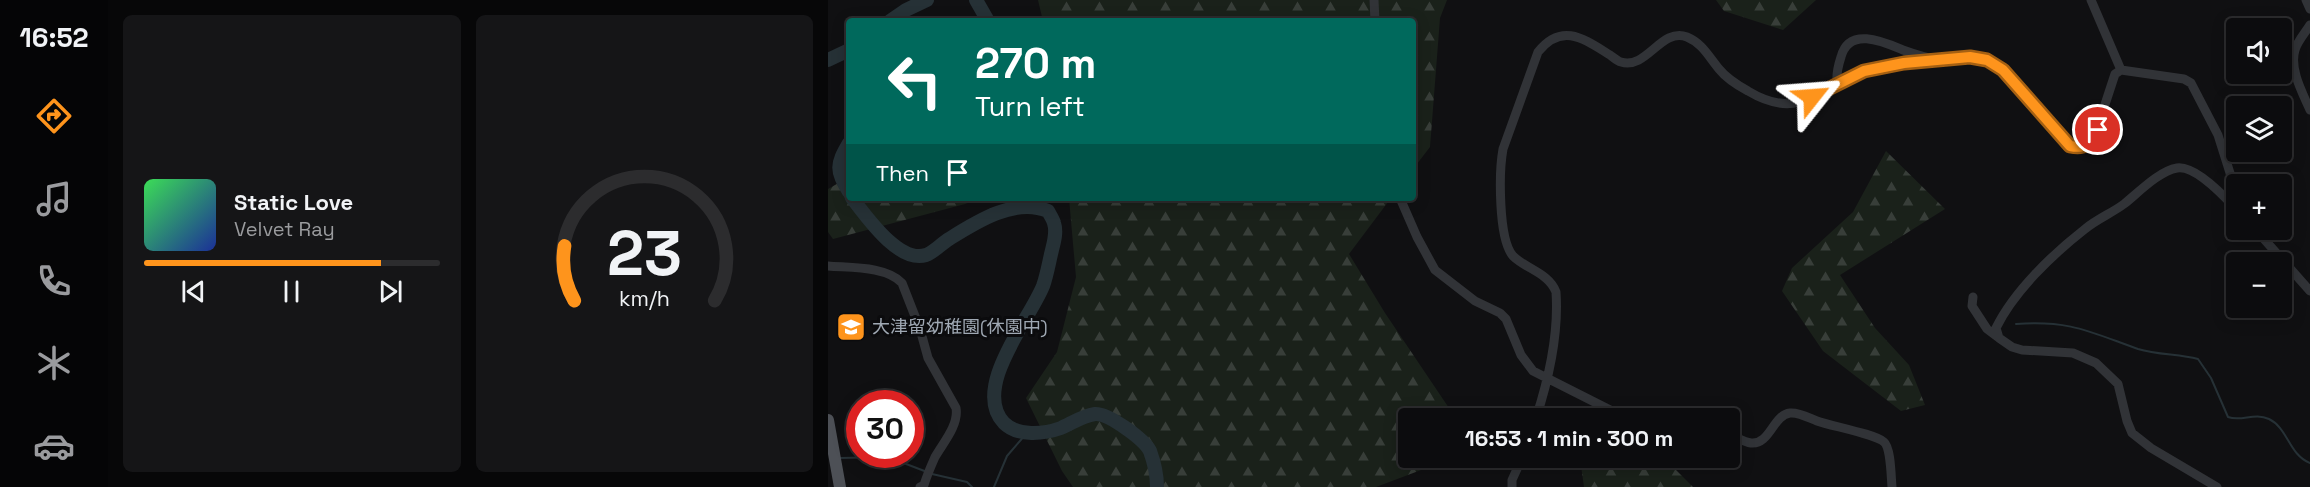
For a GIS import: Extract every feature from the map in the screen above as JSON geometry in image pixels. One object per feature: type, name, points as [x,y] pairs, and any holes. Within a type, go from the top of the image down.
[{"type":"main road","points":[[828,420],[840,487]]},
{"type":"street","points":[[1374,0],[1375,18]]},
{"type":"street","points":[[2091,0],[2121,70]]},
{"type":"street","points":[[2306,0],[2310,9]]},
{"type":"street","points":[[2310,25],[2295,50],[2294,61],[2300,88],[2310,110]]},
{"type":"street","points":[[1539,408],[1548,379],[1556,292],[1554,285],[1547,278],[1514,256],[1509,250],[1505,242],[1499,182],[1503,149],[1538,52],[1544,44],[1556,37],[1579,37],[1621,62],[1629,63],[1637,61],[1668,38],[1684,36],[1702,46],[1733,82],[1762,100],[1775,105],[1792,104],[1812,97],[1864,71],[1904,63],[1970,57],[1987,60],[2003,70],[2061,138],[2070,146],[2077,148],[2093,141],[2115,74],[2121,70],[2184,79],[2191,83],[2218,135],[2230,174]]},
{"type":"street","points":[[1837,84],[1836,75],[1842,51],[1849,44],[1863,37],[1888,42],[1904,51],[1942,61]]},
{"type":"street","points":[[1999,338],[1996,328],[2004,312],[2046,264],[2086,228],[2120,206],[2156,178],[2177,168],[2187,170],[2211,184],[2226,199]]},
{"type":"street","points":[[1401,201],[1435,270],[1475,301],[1500,313],[1506,320],[1527,365],[1548,379],[1606,408]]},
{"type":"street","points":[[2265,240],[2310,291]]},
{"type":"street","points":[[828,266],[886,274],[896,277],[902,283],[920,329],[928,358],[956,408],[956,417],[947,437],[930,467],[924,485],[920,487]]},
{"type":"street","points":[[1973,297],[1972,306],[1988,329],[2012,347],[2022,350],[2073,352],[2096,363],[2118,384],[2132,433],[2151,448],[2217,487]]},
{"type":"street","points":[[1740,439],[1758,443],[1766,437],[1780,417],[1788,413],[1875,438],[1883,441],[1888,448],[1892,487]]},
{"type":"street","points":[[1512,487],[1512,480],[1517,468]]},
{"type":"green space","points":[[1038,0],[1447,0],[1440,18],[1430,147],[1416,165],[1416,18],[1042,18]]},
{"type":"green space","points":[[1716,0],[1816,0],[1783,30],[1724,11]]},
{"type":"green space","points":[[1886,151],[1945,209],[1840,275],[1875,328],[1909,365],[1925,405],[1901,411],[1823,351],[1782,291],[1792,268],[1853,212]]},
{"type":"green space","points":[[846,179],[846,201],[973,201],[833,239],[828,232],[828,189]]},
{"type":"green space","points":[[1069,201],[1389,201],[1349,254],[1385,313],[1449,408],[1398,408],[1398,468],[1426,468],[1376,487],[1073,487],[1062,471],[1026,398],[1057,352],[1076,277]]},
{"type":"green space","points":[[1581,468],[1671,468],[1693,487],[1584,487]]},
{"type":"waterway","points":[[894,18],[927,0]]},
{"type":"waterway","points":[[976,0],[986,18]]},
{"type":"waterway","points":[[828,60],[846,51]]},
{"type":"waterway","points":[[846,149],[839,168],[846,186]]},
{"type":"waterway","points":[[854,201],[894,246],[916,256],[929,254],[960,232],[996,213],[1022,207],[1035,207],[1048,211],[1054,222],[1055,233],[1046,277],[998,373],[994,391],[996,408],[1004,423],[1016,431],[1031,433],[1061,428],[1095,414],[1108,418],[1141,440],[1150,451],[1157,487]]},
{"type":"waterway","points":[[2016,324],[2066,326],[2138,349],[2198,359],[2211,378],[2228,417],[2258,416],[2269,419],[2280,429],[2297,454],[2310,463]]},
{"type":"waterway","points":[[994,487],[1007,456],[1026,434]]},
{"type":"waterway","points":[[840,458],[888,457],[927,472]]},
{"type":"waterway","points":[[932,474],[967,482],[972,487]]},
{"type":"place","name":"大津留幼稚園(休園中)","points":[[851,327]]},
{"type":"route","points":[[1812,97],[1864,71],[1904,63],[1970,57],[1987,60],[2003,70],[2070,146],[2077,148],[2086,146],[2093,141],[2098,130]]}]
